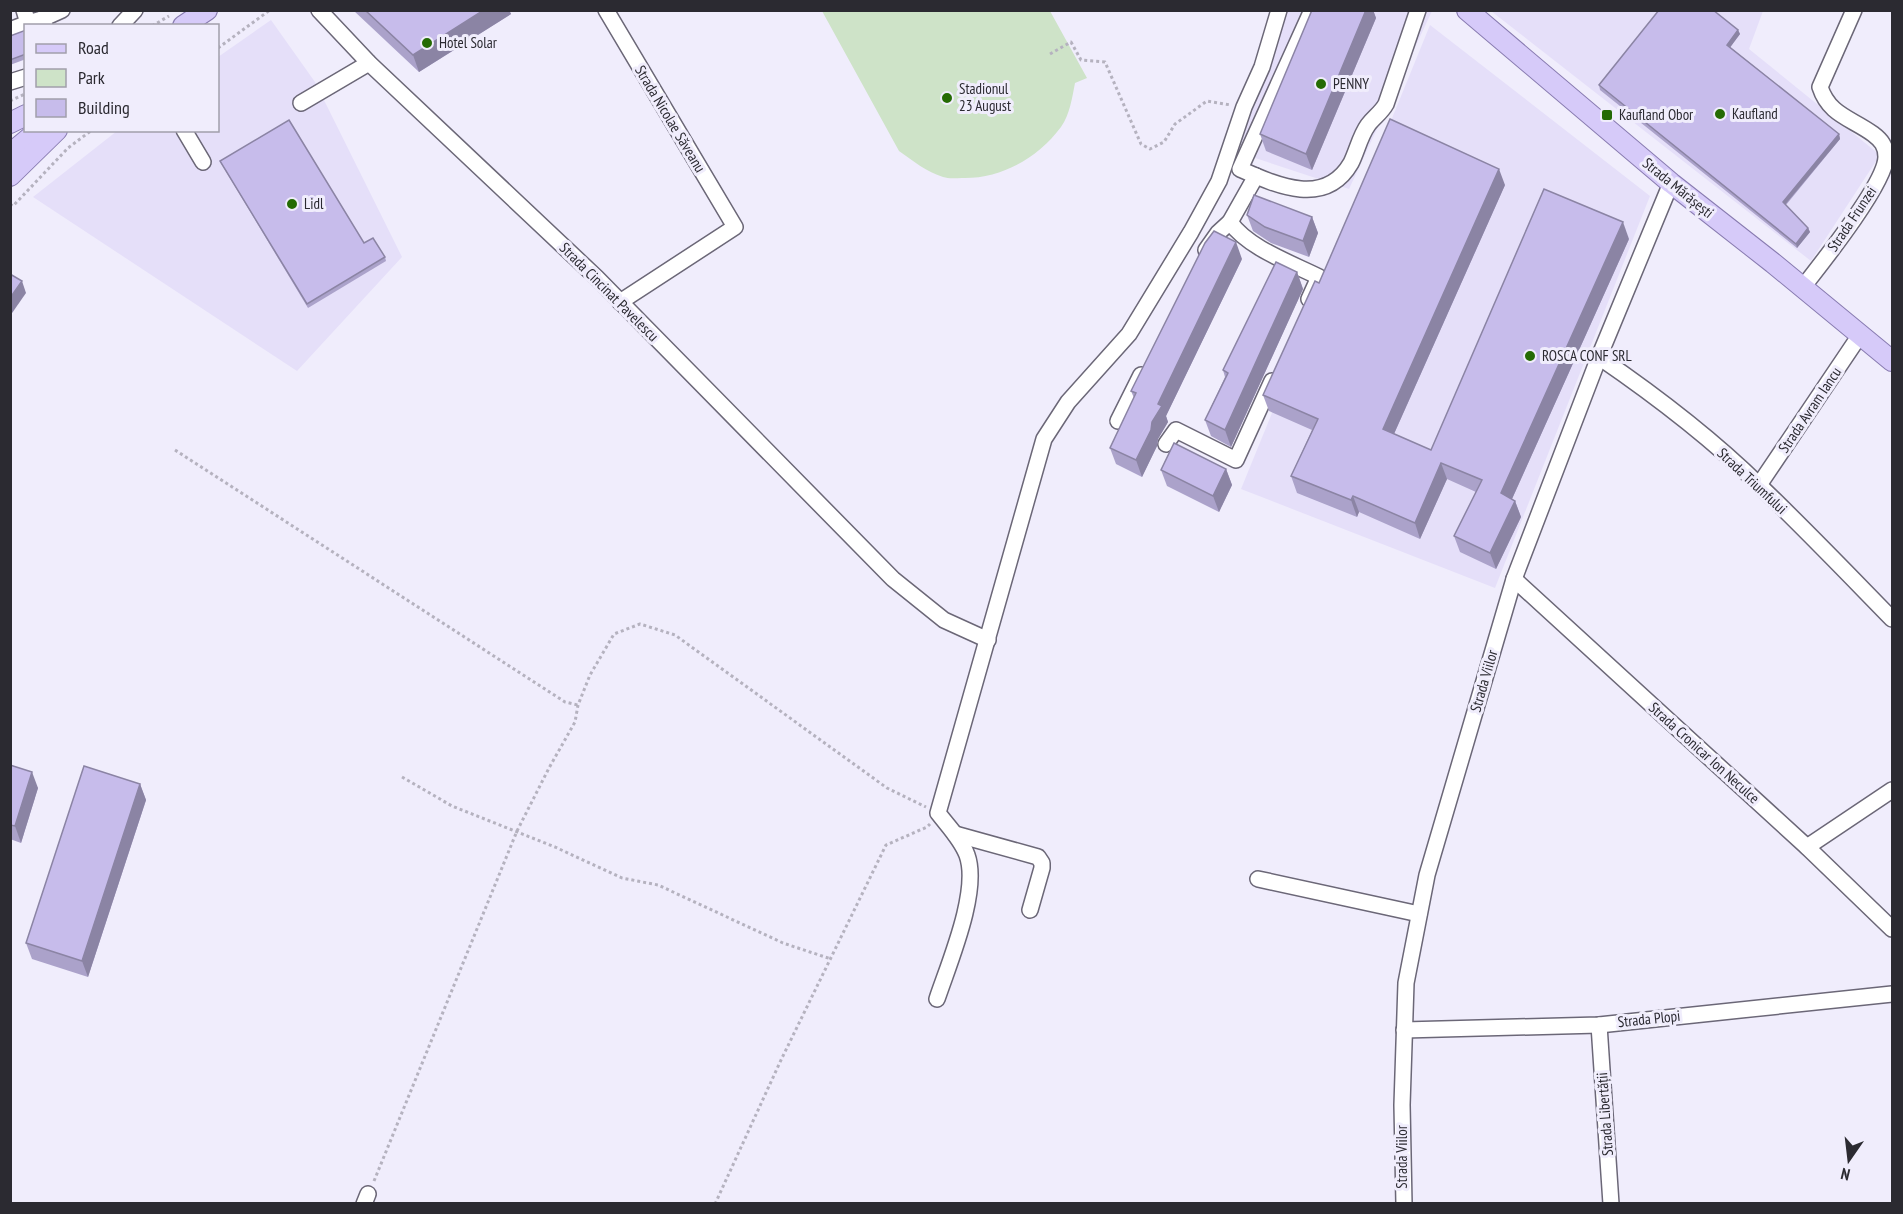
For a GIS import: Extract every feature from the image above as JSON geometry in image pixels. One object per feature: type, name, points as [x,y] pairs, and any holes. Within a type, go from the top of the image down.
[{"type":"main road","name":"Strada Mărășești","points":[[1467,10],[1671,183],[1893,361]]},
{"type":"main road","points":[[10,123],[24,116]]},
{"type":"main road","points":[[10,154],[37,132]]},
{"type":"main road","points":[[10,176],[55,132]]},
{"type":"street","points":[[10,30],[62,10]]},
{"type":"street","points":[[122,24],[135,10]]},
{"type":"street","name":"Strada Cincinat Pavelescu","points":[[319,10],[369,63],[620,302],[893,579],[944,620],[988,640]]},
{"type":"street","name":"Strada Nicolae Săveanu","points":[[606,10],[735,227],[620,302]]},
{"type":"street","points":[[1232,166],[1244,107],[1262,67],[1279,10]]},
{"type":"street","points":[[937,999],[968,902],[970,873],[967,855],[955,834],[938,813],[1044,439],[1068,402],[1129,334],[1219,181],[1232,166],[1312,10]]},
{"type":"street","points":[[1232,166],[1298,190],[1318,188],[1333,183],[1350,165],[1368,125],[1382,112],[1386,104],[1418,10]]},
{"type":"street","name":"Strada Frunzei","points":[[1803,287],[1831,253],[1881,175],[1886,158],[1884,144],[1875,135],[1833,110],[1824,99],[1820,87],[1854,10]]},
{"type":"street","points":[[301,103],[369,63]]},
{"type":"street","points":[[185,132],[203,162]]},
{"type":"street","points":[[1197,265],[1218,233],[1230,222],[1256,176]]},
{"type":"street","name":"Strada Viilor","points":[[1404,1203],[1402,1105],[1406,983],[1427,875],[1514,579],[1599,357],[1671,183]]},
{"type":"street","points":[[1230,222],[1237,232],[1250,242],[1319,277],[1304,310]]},
{"type":"street","name":"Strada Avram Iancu","points":[[1759,485],[1860,334]]},
{"type":"street","name":"Strada Triumfului","points":[[1599,357],[1683,418],[1759,485],[1893,619]]},
{"type":"street","points":[[1118,421],[1150,359]]},
{"type":"street","points":[[1167,444],[1176,430],[1236,460],[1280,363]]},
{"type":"street","name":"Strada Cronicar Ion Neculce","points":[[1514,579],[1807,847],[1893,929]]},
{"type":"street","points":[[1807,847],[1893,790]]},
{"type":"street","points":[[955,834],[1038,857],[1042,867],[1030,910]]},
{"type":"street","points":[[1258,879],[1419,914]]},
{"type":"street","name":"Strada Plopi","points":[[1404,1030],[1599,1025],[1893,994]]},
{"type":"street","name":"Strada Libertății","points":[[1599,1025],[1611,1203]]},
{"type":"path","points":[[219,47],[270,10]]},
{"type":"path","points":[[160,24],[190,16]]},
{"type":"path","points":[[1050,54],[1071,42],[1081,60],[1105,62],[1141,144],[1150,148],[1164,142],[1175,124],[1207,100],[1244,107]]},
{"type":"path","points":[[10,101],[24,95]]},
{"type":"path","points":[[10,204],[13,206],[68,148],[89,132]]},
{"type":"path","points":[[175,450],[565,702],[578,705]]},
{"type":"path","points":[[366,1199],[517,831],[575,723],[578,705],[590,675],[614,634],[640,624],[675,635],[887,788],[938,813],[927,827],[886,845],[781,1060],[715,1203]]},
{"type":"path","points":[[402,777],[452,806],[517,831],[622,878],[658,885],[783,943],[831,959]]},
{"type":"shaded area","points":[[1284,11],[1432,11],[1349,189],[1237,152]]},
{"type":"shaded area","name":"Kaufland","points":[[1491,11],[1763,11],[1749,49],[1880,155],[1811,261]]},
{"type":"shaded area","points":[[271,20],[315,82],[402,257],[297,371],[33,197],[116,132],[219,132],[219,56]]},
{"type":"shaded area","points":[[1430,25],[1650,196],[1495,588],[1241,489]]},
{"type":"green space","points":[[822,11],[1050,11],[1087,78],[1075,83],[1069,111],[1061,127],[1030,157],[991,175],[945,178],[926,169],[899,151]]},
{"type":"building","points":[[365,10],[484,10],[413,55]]},
{"type":"building","name":"PENNY","points":[[1312,10],[1366,10],[1306,154],[1260,134]]},
{"type":"building","name":"Kaufland","points":[[1659,10],[1713,10],[1738,30],[1727,45],[1839,134],[1783,202],[1808,228],[1796,244],[1599,85]]},
{"type":"building","points":[[24,31],[24,55],[10,60],[10,36]]},
{"type":"building","points":[[1390,119],[1499,169],[1383,429],[1431,450],[1544,189],[1623,222],[1501,493],[1515,501],[1490,553],[1454,536],[1482,480],[1441,463],[1415,523],[1353,496],[1351,500],[1291,476],[1318,419],[1263,395],[1315,281],[1319,283]]},
{"type":"building","name":"Lidl","points":[[289,120],[364,243],[373,238],[385,257],[307,304],[220,161]]},
{"type":"building","points":[[1254,195],[1312,217],[1303,241],[1265,227],[1247,215]]},
{"type":"building","points":[[1214,231],[1236,242],[1158,404],[1162,406],[1152,422],[1151,430],[1136,460],[1110,448],[1136,393],[1131,391],[1205,243]]},
{"type":"building","points":[[1276,262],[1297,272],[1225,430],[1205,420],[1228,373],[1223,370]]},
{"type":"building","points":[[10,274],[22,281],[10,298]]},
{"type":"building","points":[[1174,443],[1226,469],[1213,496],[1161,470]]},
{"type":"building","points":[[10,765],[32,772],[15,826],[10,825]]},
{"type":"building","points":[[84,766],[140,784],[82,961],[26,943]]},
{"type":"place","name":"Hotel Solar","points":[[427,43]]},
{"type":"place","name":"PENNY","points":[[1321,84]]},
{"type":"place","name":"Stadionul 23 August","points":[[947,98]]},
{"type":"place","name":"Kaufland","points":[[1720,114]]},
{"type":"place","name":"Kaufland Obor","points":[[1607,115]]},
{"type":"place","name":"Lidl","points":[[292,204]]},
{"type":"place","name":"ROSCA CONF SRL","points":[[1530,356]]}]
